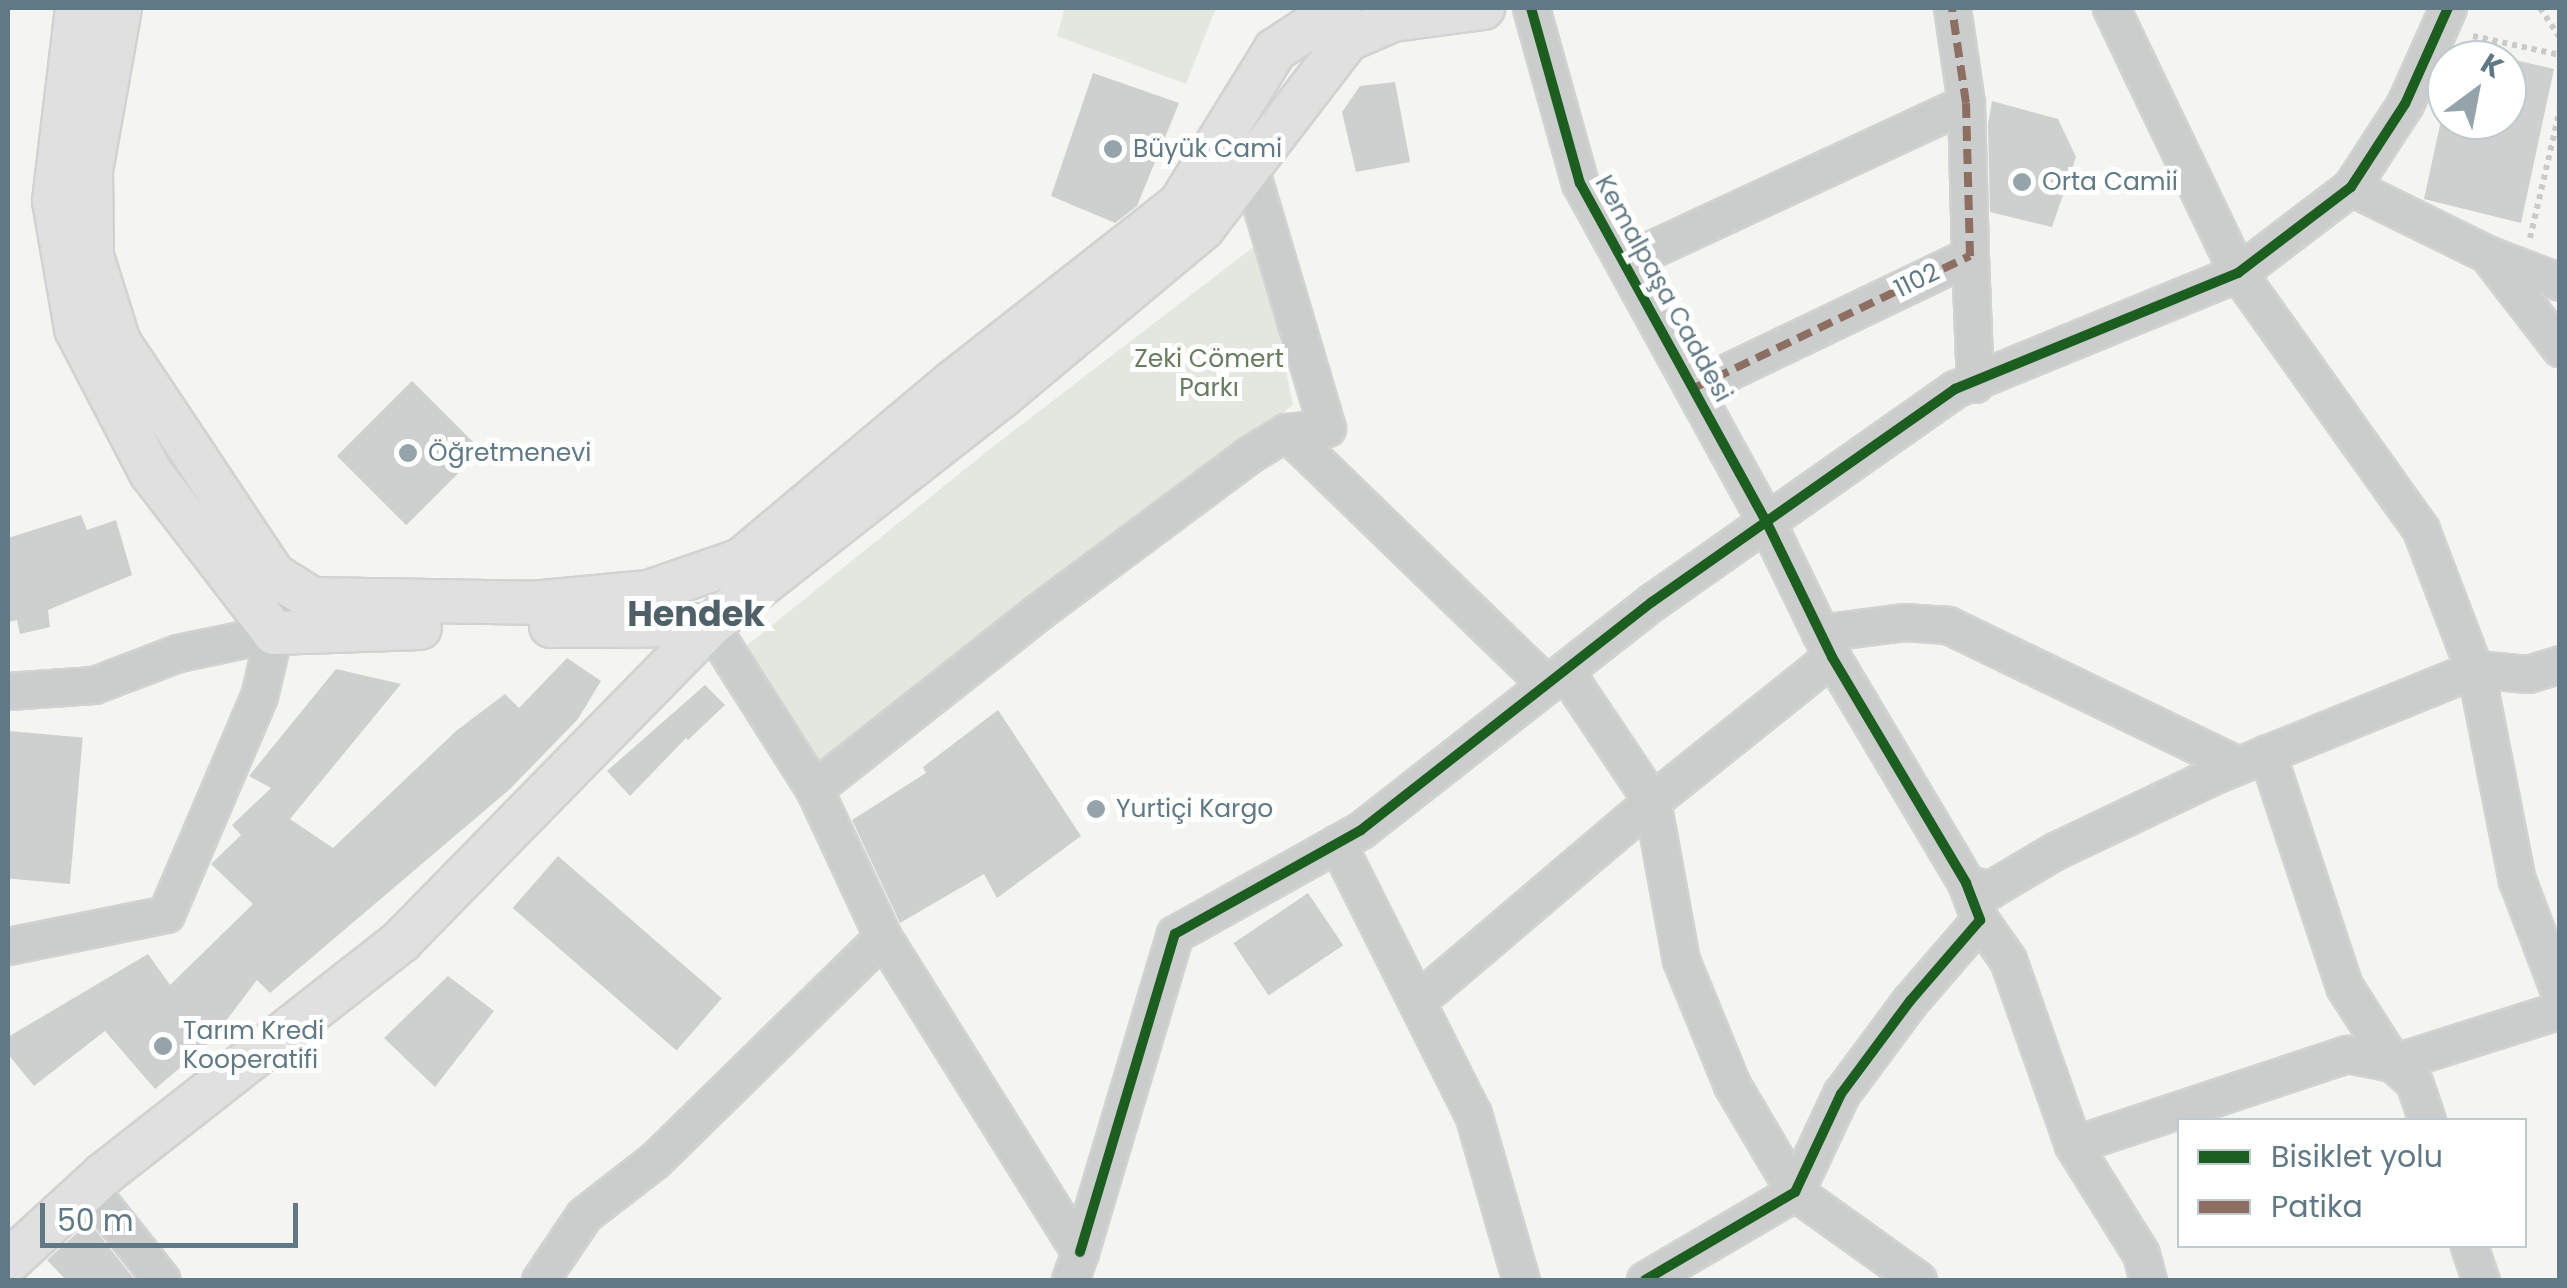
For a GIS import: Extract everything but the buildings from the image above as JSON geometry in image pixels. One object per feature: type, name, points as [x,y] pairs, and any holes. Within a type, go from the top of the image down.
[{"type":"main road","points":[[77,8],[54,202],[76,329],[151,473],[274,633],[710,624]]},
{"type":"main road","points":[[120,8],[91,170],[92,256],[118,342],[274,576],[312,599],[532,603],[648,592],[741,560],[953,382],[1180,204],[1274,50],[1339,8]]},
{"type":"main road","points":[[8,1262],[89,1188],[402,941],[710,624],[1001,397],[1203,228],[1346,40],[1393,20],[1483,8]]},
{"type":"main road","points":[[710,624],[741,560]]},
{"type":"street","name":"Kemalpaşa Caddesi","points":[[1531,8],[1580,183],[1767,523],[1826,645],[1966,883],[1980,920],[2008,960],[2072,1145],[2141,1254],[2148,1280]]},
{"type":"street","name":"1102","points":[[1694,388],[1970,256],[1966,103],[1952,8]]},
{"type":"street","points":[[2110,8],[2238,272],[2421,530],[2474,668],[2517,880],[2560,994]]},
{"type":"street","points":[[1075,1266],[1175,934],[1361,830],[1652,602],[1955,390],[2238,272],[2352,188],[2405,104],[2444,18]]},
{"type":"street","points":[[1652,249],[1966,103]]},
{"type":"street","points":[[814,789],[1038,612],[1286,432],[1327,428],[1256,156]]},
{"type":"street","points":[[2352,188],[2487,254],[2560,282]]},
{"type":"street","points":[[2487,254],[2560,348]]},
{"type":"street","points":[[1970,256],[1976,384]]},
{"type":"street","points":[[1286,432],[1556,678],[1652,801],[1681,960],[1732,1085],[1795,1192],[1918,1280]]},
{"type":"street","points":[[8,946],[166,914],[259,696],[274,633],[274,576]]},
{"type":"street","points":[[1417,1001],[1652,801],[1826,645],[1903,622],[1948,624],[2252,759],[2344,986],[2393,1064],[2414,1082],[2426,1118]]},
{"type":"street","points":[[710,624],[814,789],[883,937],[1075,1266]]},
{"type":"street","points":[[8,691],[94,686],[178,654],[274,633]]},
{"type":"street","points":[[1966,883],[1988,890],[2055,851],[2252,759],[2474,668],[2528,674],[2560,664]]},
{"type":"street","points":[[1337,843],[1473,1114],[1521,1280]]},
{"type":"street","points":[[1645,1280],[1795,1192],[1841,1094],[1910,1000],[1980,920]]},
{"type":"street","points":[[540,1280],[584,1215],[655,1160],[883,937]]},
{"type":"street","points":[[2072,1145],[2347,1054],[2393,1064],[2560,1010]]},
{"type":"street","points":[[89,1188],[162,1280]]},
{"type":"street","points":[[2471,1248],[2481,1280]]},
{"type":"path","points":[[2540,8],[2560,38]]},
{"type":"path","points":[[2444,18],[2560,54]]},
{"type":"path","points":[[2523,268],[2560,109]]},
{"type":"green space","points":[[1065,8],[1216,8],[1186,84],[1057,36]]},
{"type":"green space","name":"Zeki Cömert Parkı","points":[[1260,242],[1293,405],[807,773],[739,652],[990,449]]},
{"type":"marked path","points":[[1694,388],[1970,256],[1966,103],[1952,8]]},
{"type":"cycle path","points":[[1531,8],[1580,183],[1767,523],[1832,657],[1966,883],[1980,920],[1910,1001],[1841,1094],[1795,1192],[1645,1280]]},
{"type":"cycle path","points":[[1080,1252],[1175,934],[1361,830],[1652,602],[1955,389],[2238,273],[2351,187],[2405,104],[2448,8]]},
{"type":"place","name":"Büyük Cami","points":[[1113,149]]},
{"type":"place","name":"Orta Camii","points":[[2022,182]]},
{"type":"place","name":"Öğretmenevi","points":[[408,453]]},
{"type":"place","name":"Yurtiçi Kargo","points":[[1096,809]]},
{"type":"place","name":"Tarım Kredi Kooperatifi","points":[[163,1046]]},
{"type":"district","name":"Hendek","points":[[696,614]]}]
